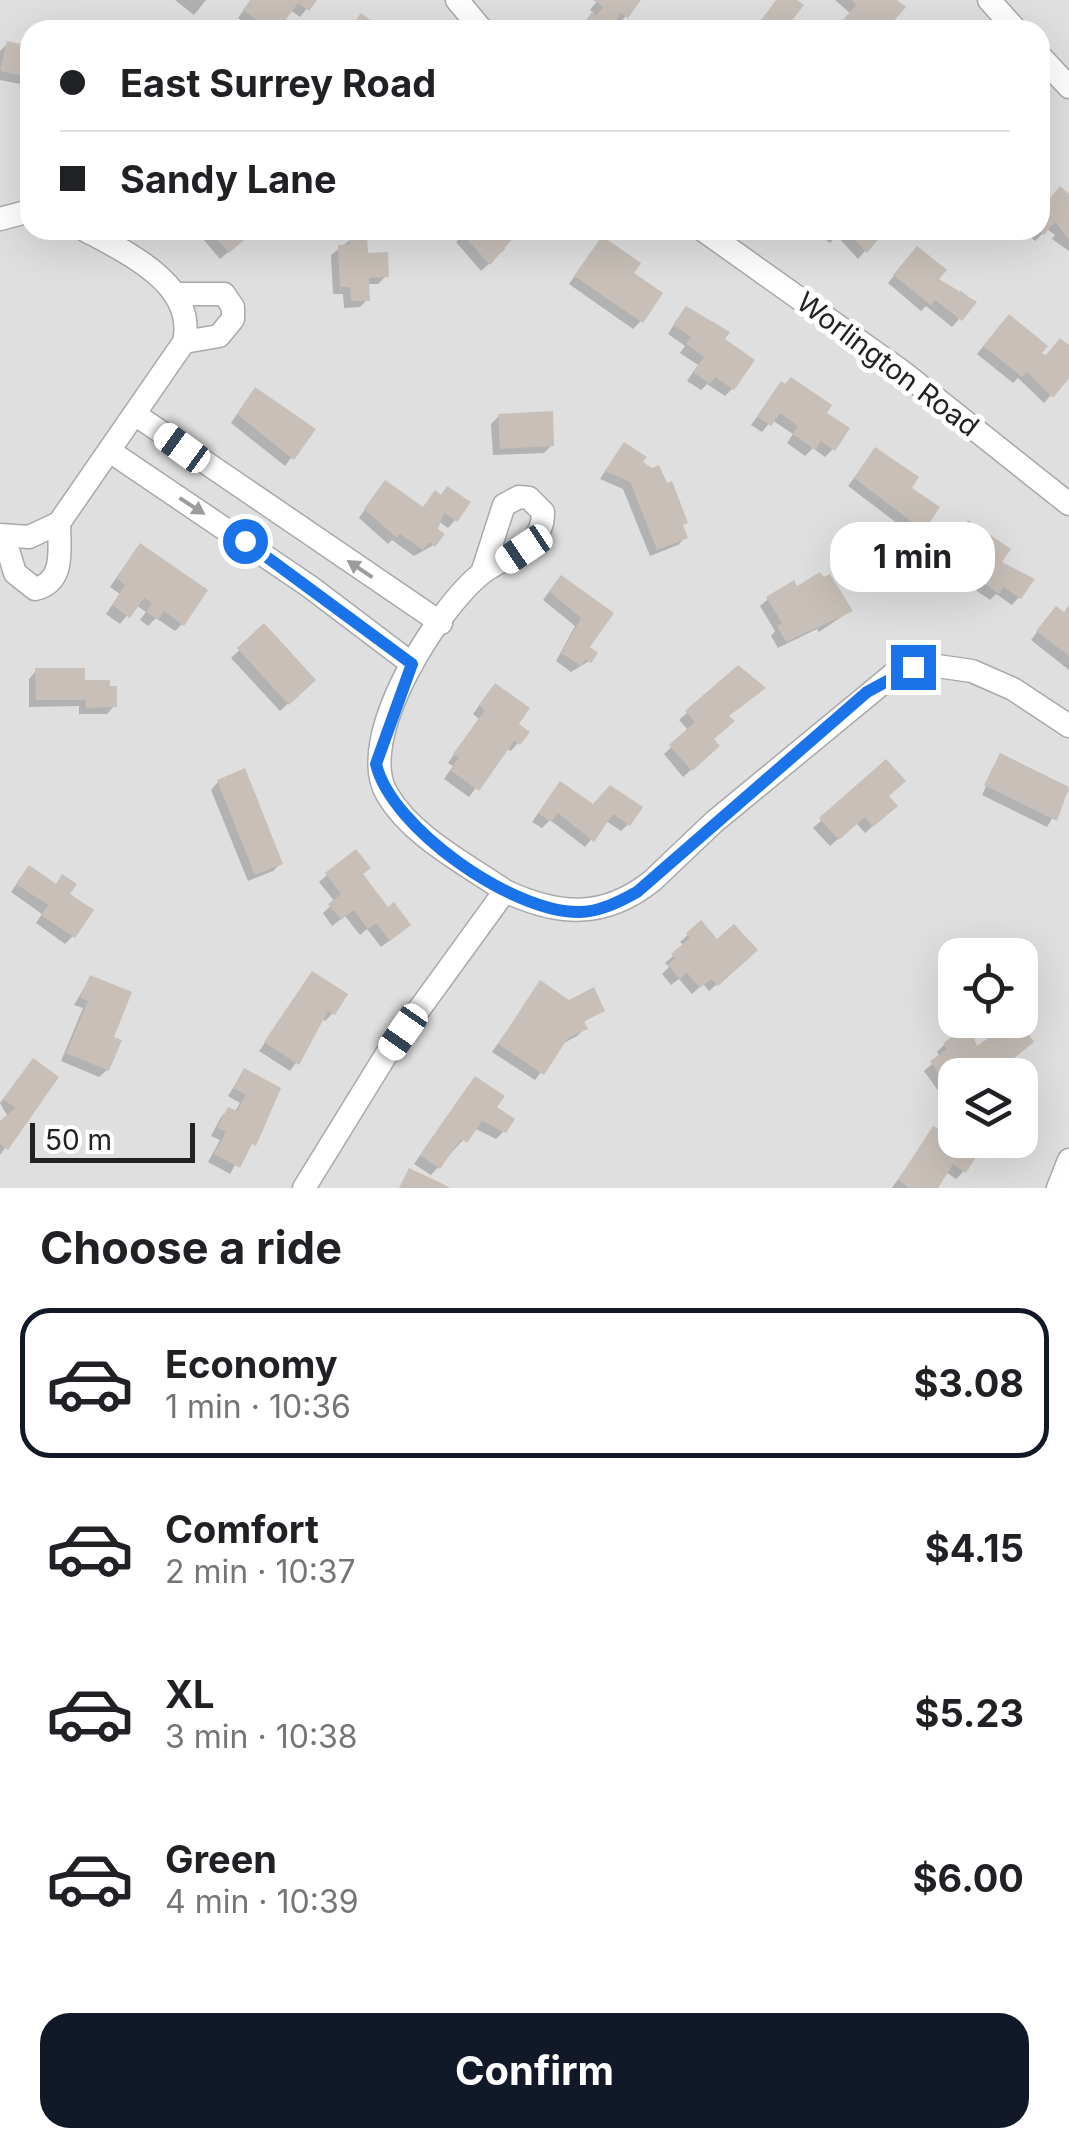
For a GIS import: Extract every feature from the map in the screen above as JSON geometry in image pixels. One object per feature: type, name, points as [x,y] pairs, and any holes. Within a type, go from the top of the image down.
[{"type":"street","points":[[457,0],[474,20]]},
{"type":"street","points":[[989,0],[1007,20]]},
{"type":"street","points":[[1050,66],[1069,86]]},
{"type":"street","points":[[99,240],[179,294],[224,294],[232,307],[233,319],[218,336],[184,342]]},
{"type":"street","name":"Worlington Road","points":[[717,240],[904,372],[1069,504]]},
{"type":"street","points":[[59,523],[58,570],[44,587],[34,589],[22,582],[11,564],[2,536],[29,537],[59,523],[184,342],[186,316],[179,294]]},
{"type":"street","points":[[124,434],[441,623]]},
{"type":"street","points":[[124,434],[412,664]]},
{"type":"street","points":[[482,573],[412,664],[376,764],[384,790],[405,817],[505,891],[554,910],[581,912],[621,902],[652,880],[867,692],[913,667],[951,668],[992,678],[1069,726]]},
{"type":"street","points":[[304,1188],[386,1055],[505,891]]},
{"type":"street","points":[[1058,1188],[1069,1160]]},
{"type":"shaded area","points":[[0,0],[1069,0],[1069,1188],[0,1188]]},
{"type":"building","points":[[250,0],[317,0],[309,11],[298,3],[285,20],[257,20],[243,10]]},
{"type":"building","points":[[593,0],[641,0],[628,18],[621,13],[616,20],[586,20],[603,7]]},
{"type":"building","points":[[776,0],[797,0],[804,5],[793,20],[761,20]]},
{"type":"building","points":[[851,0],[897,0],[906,7],[895,20],[843,20],[856,5]]},
{"type":"building","points":[[7,41],[20,44],[20,76],[0,71]]},
{"type":"building","points":[[1060,186],[1069,194],[1069,240],[1055,222],[1050,228],[1050,198]]},
{"type":"building","points":[[218,240],[244,240],[229,253]]},
{"type":"building","points":[[349,240],[367,240],[368,253],[388,252],[389,277],[369,278],[370,301],[351,301],[350,287],[340,287],[338,245],[350,244]]},
{"type":"building","points":[[467,240],[511,240],[490,265]]},
{"type":"building","points":[[599,240],[608,240],[641,263],[634,273],[663,293],[643,323],[574,276]]},
{"type":"building","points":[[855,240],[878,240],[867,253]]},
{"type":"building","points":[[917,246],[947,270],[939,279],[977,302],[962,321],[935,300],[931,305],[893,275]]},
{"type":"building","points":[[686,306],[730,332],[725,339],[755,360],[734,390],[715,377],[710,384],[693,372],[704,357],[686,344],[691,337],[673,325]]},
{"type":"building","points":[[1009,314],[1048,346],[1042,353],[1046,355],[1060,338],[1069,345],[1069,378],[1053,398],[1027,372],[1022,377],[983,346]]},
{"type":"building","points":[[791,377],[832,405],[827,413],[850,428],[835,451],[821,441],[815,450],[793,434],[798,426],[780,413],[771,426],[757,416],[781,381],[785,384]]},
{"type":"building","points":[[255,387],[316,429],[294,460],[237,414]]},
{"type":"building","points":[[553,411],[554,446],[500,449],[498,414]]},
{"type":"building","points":[[624,442],[647,457],[643,462],[652,468],[659,465],[667,483],[672,481],[688,523],[683,525],[688,538],[657,550],[630,482],[605,471]]},
{"type":"building","points":[[875,447],[919,477],[912,488],[940,507],[924,531],[854,478]]},
{"type":"building","points":[[385,480],[423,507],[435,490],[441,495],[447,486],[471,502],[457,522],[444,513],[438,529],[445,534],[435,547],[429,542],[423,550],[400,534],[397,538],[364,509]]},
{"type":"building","points":[[968,520],[1011,549],[1002,562],[1035,579],[1021,599],[1004,587],[999,594],[979,580],[984,573],[970,563],[963,572],[942,558]]},
{"type":"building","points":[[140,543],[208,590],[184,626],[164,611],[158,620],[146,612],[152,603],[144,598],[130,618],[112,605],[125,585],[116,578]]},
{"type":"building","points":[[820,572],[824,577],[830,574],[853,611],[786,642],[777,626],[782,623],[766,597],[794,580],[797,586]]},
{"type":"building","points":[[561,575],[614,613],[590,647],[598,653],[591,663],[586,659],[581,666],[561,653],[581,618],[549,591]]},
{"type":"building","points":[[1069,605],[1069,656],[1036,631],[1056,606],[1064,612]]},
{"type":"building","points":[[264,623],[316,680],[289,705],[237,648]]},
{"type":"building","points":[[738,665],[766,688],[729,716],[735,721],[714,739],[720,746],[692,771],[669,745],[695,722],[685,711]]},
{"type":"building","points":[[35,668],[85,668],[85,680],[110,680],[110,686],[117,686],[117,707],[86,708],[86,700],[36,700]]},
{"type":"building","points":[[495,683],[530,708],[519,724],[530,732],[520,745],[514,741],[479,791],[450,770],[459,758],[453,754],[485,710],[479,705]]},
{"type":"building","points":[[1000,753],[1069,787],[1057,821],[984,785]]},
{"type":"building","points":[[886,759],[906,781],[889,796],[898,806],[873,827],[865,817],[839,840],[819,818]]},
{"type":"building","points":[[245,768],[283,864],[255,875],[217,780]]},
{"type":"building","points":[[560,781],[593,804],[610,785],[643,807],[630,826],[613,814],[594,842],[558,813],[551,822],[538,813]]},
{"type":"building","points":[[356,849],[371,868],[363,874],[388,907],[394,902],[411,925],[390,941],[376,923],[368,929],[354,910],[341,920],[328,904],[341,894],[325,873]]},
{"type":"building","points":[[29,865],[56,884],[62,874],[77,884],[70,894],[94,910],[75,938],[41,915],[48,905],[16,884]]},
{"type":"building","points":[[701,920],[717,939],[734,924],[758,950],[718,986],[711,979],[700,988],[687,973],[680,979],[668,965],[675,958],[671,954],[690,938],[686,933]]},
{"type":"building","points":[[312,971],[348,994],[335,1015],[328,1011],[299,1065],[264,1042]]},
{"type":"building","points":[[90,975],[132,992],[114,1037],[122,1040],[109,1071],[66,1053],[88,1001],[80,997]]},
{"type":"building","points":[[540,980],[569,1000],[594,987],[605,1011],[584,1021],[588,1029],[568,1038],[544,1075],[498,1044]]},
{"type":"building","points":[[950,1038],[974,1038],[977,1046],[988,1038],[1031,1038],[1034,1042],[1014,1058],[938,1058],[938,1073],[930,1061],[947,1049],[943,1043]]},
{"type":"building","points":[[33,1058],[59,1077],[8,1150],[0,1144],[0,1121],[15,1108],[3,1099]]},
{"type":"building","points":[[244,1068],[281,1088],[256,1146],[252,1144],[240,1168],[214,1154],[226,1132],[217,1128],[228,1107],[237,1111],[246,1095],[233,1088]]},
{"type":"building","points":[[475,1076],[505,1096],[497,1107],[515,1119],[506,1133],[482,1121],[467,1143],[461,1139],[440,1169],[420,1155]]},
{"type":"building","points":[[933,1126],[938,1129],[938,1158],[975,1158],[966,1173],[953,1164],[938,1188],[909,1188],[898,1180]]},
{"type":"building","points":[[409,1168],[443,1184],[450,1188],[399,1188]]},
{"type":"route","points":[[245,541],[412,664],[378,748],[379,778],[392,802],[422,832],[505,891],[554,910],[581,912],[603,908],[637,892],[867,692],[896,672],[913,667]]}]
